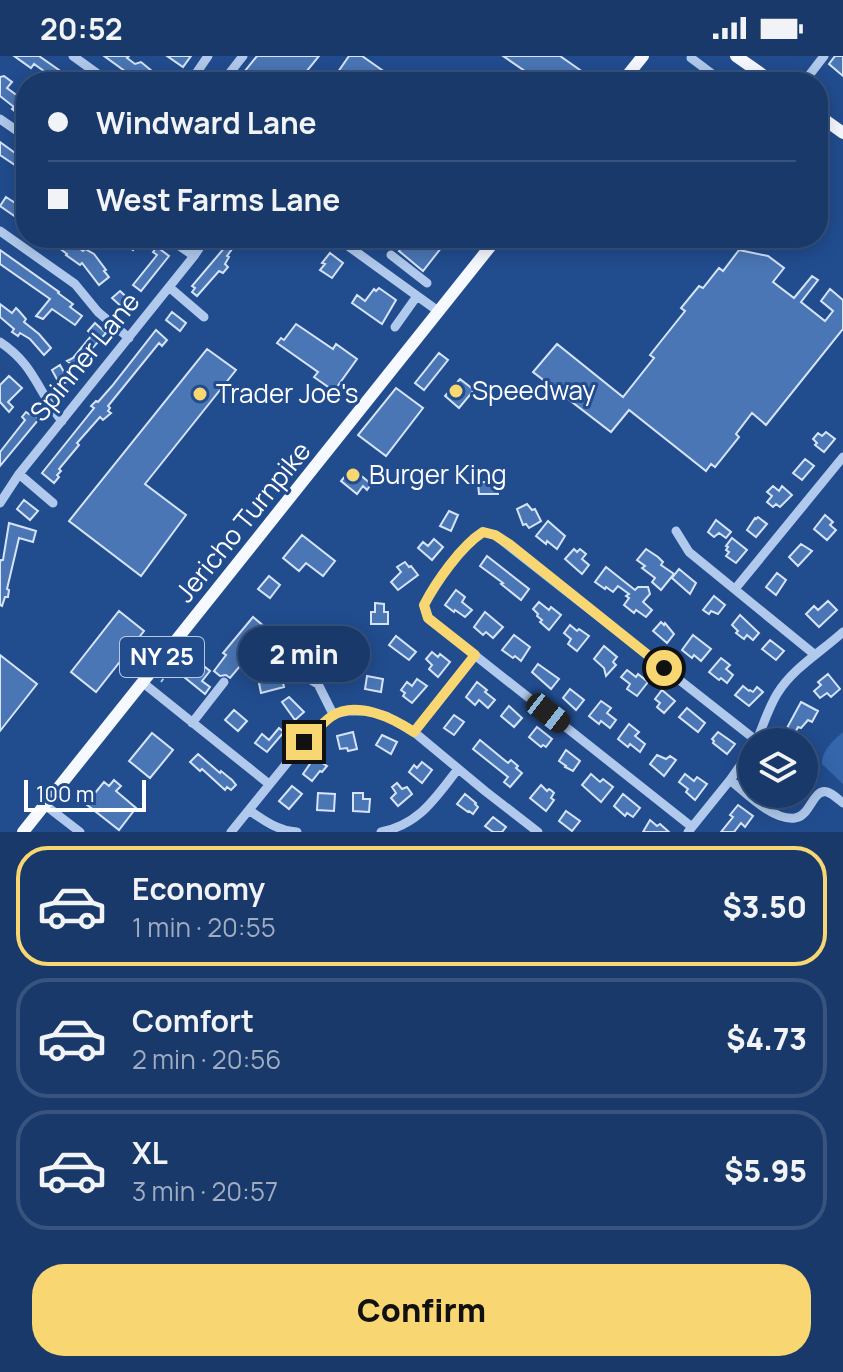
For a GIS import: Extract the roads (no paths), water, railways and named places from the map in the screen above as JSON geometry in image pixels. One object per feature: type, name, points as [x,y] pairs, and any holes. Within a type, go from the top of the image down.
[{"type":"main road","points":[[630,72],[643,56]]},
{"type":"main road","points":[[736,56],[759,72]]},
{"type":"main road","name":"Jericho Turnpike","points":[[23,832],[489,248]]},
{"type":"street","points":[[73,56],[95,72]]},
{"type":"street","points":[[230,72],[243,56]]},
{"type":"street","points":[[812,72],[824,56]]},
{"type":"street","points":[[691,58],[710,72]]},
{"type":"street","points":[[24,248],[75,284],[98,312],[129,338]]},
{"type":"street","points":[[182,248],[194,256]]},
{"type":"street","name":"Spinner Lane","points":[[0,503],[19,474],[199,248]]},
{"type":"street","points":[[351,248],[438,311]]},
{"type":"street","points":[[391,255],[427,283]]},
{"type":"street","points":[[169,287],[204,317]]},
{"type":"street","points":[[395,327],[417,296]]},
{"type":"street","points":[[1,358],[4,345],[25,363],[35,376],[43,396],[62,421]]},
{"type":"street","points":[[735,589],[843,457]]},
{"type":"street","points":[[19,474],[53,503]]},
{"type":"street","points":[[676,531],[689,552],[814,654]]},
{"type":"street","points":[[738,728],[495,535],[483,532],[472,539],[424,605],[428,618],[690,829],[738,769]]},
{"type":"street","points":[[762,728],[778,693],[814,654],[843,632]]},
{"type":"street","points":[[414,732],[475,655]]},
{"type":"street","points":[[306,677],[318,684],[333,714]]},
{"type":"street","points":[[142,682],[269,784]]},
{"type":"street","points":[[192,723],[224,682]]},
{"type":"street","points":[[231,832],[304,742],[333,714],[368,711],[386,716],[414,732],[538,832]]},
{"type":"street","points":[[381,832],[396,829],[422,813],[458,769]]},
{"type":"street","points":[[730,780],[770,812],[793,819],[802,816],[818,794],[823,792],[828,792],[843,803]]},
{"type":"street","points":[[45,805],[80,832]]},
{"type":"street","points":[[249,810],[275,827],[297,832]]},
{"type":"place","name":"Speedway","points":[[456,391]]},
{"type":"place","name":"Trader Joe's","points":[[200,394]]},
{"type":"place","name":"Burger King","points":[[353,475]]}]
